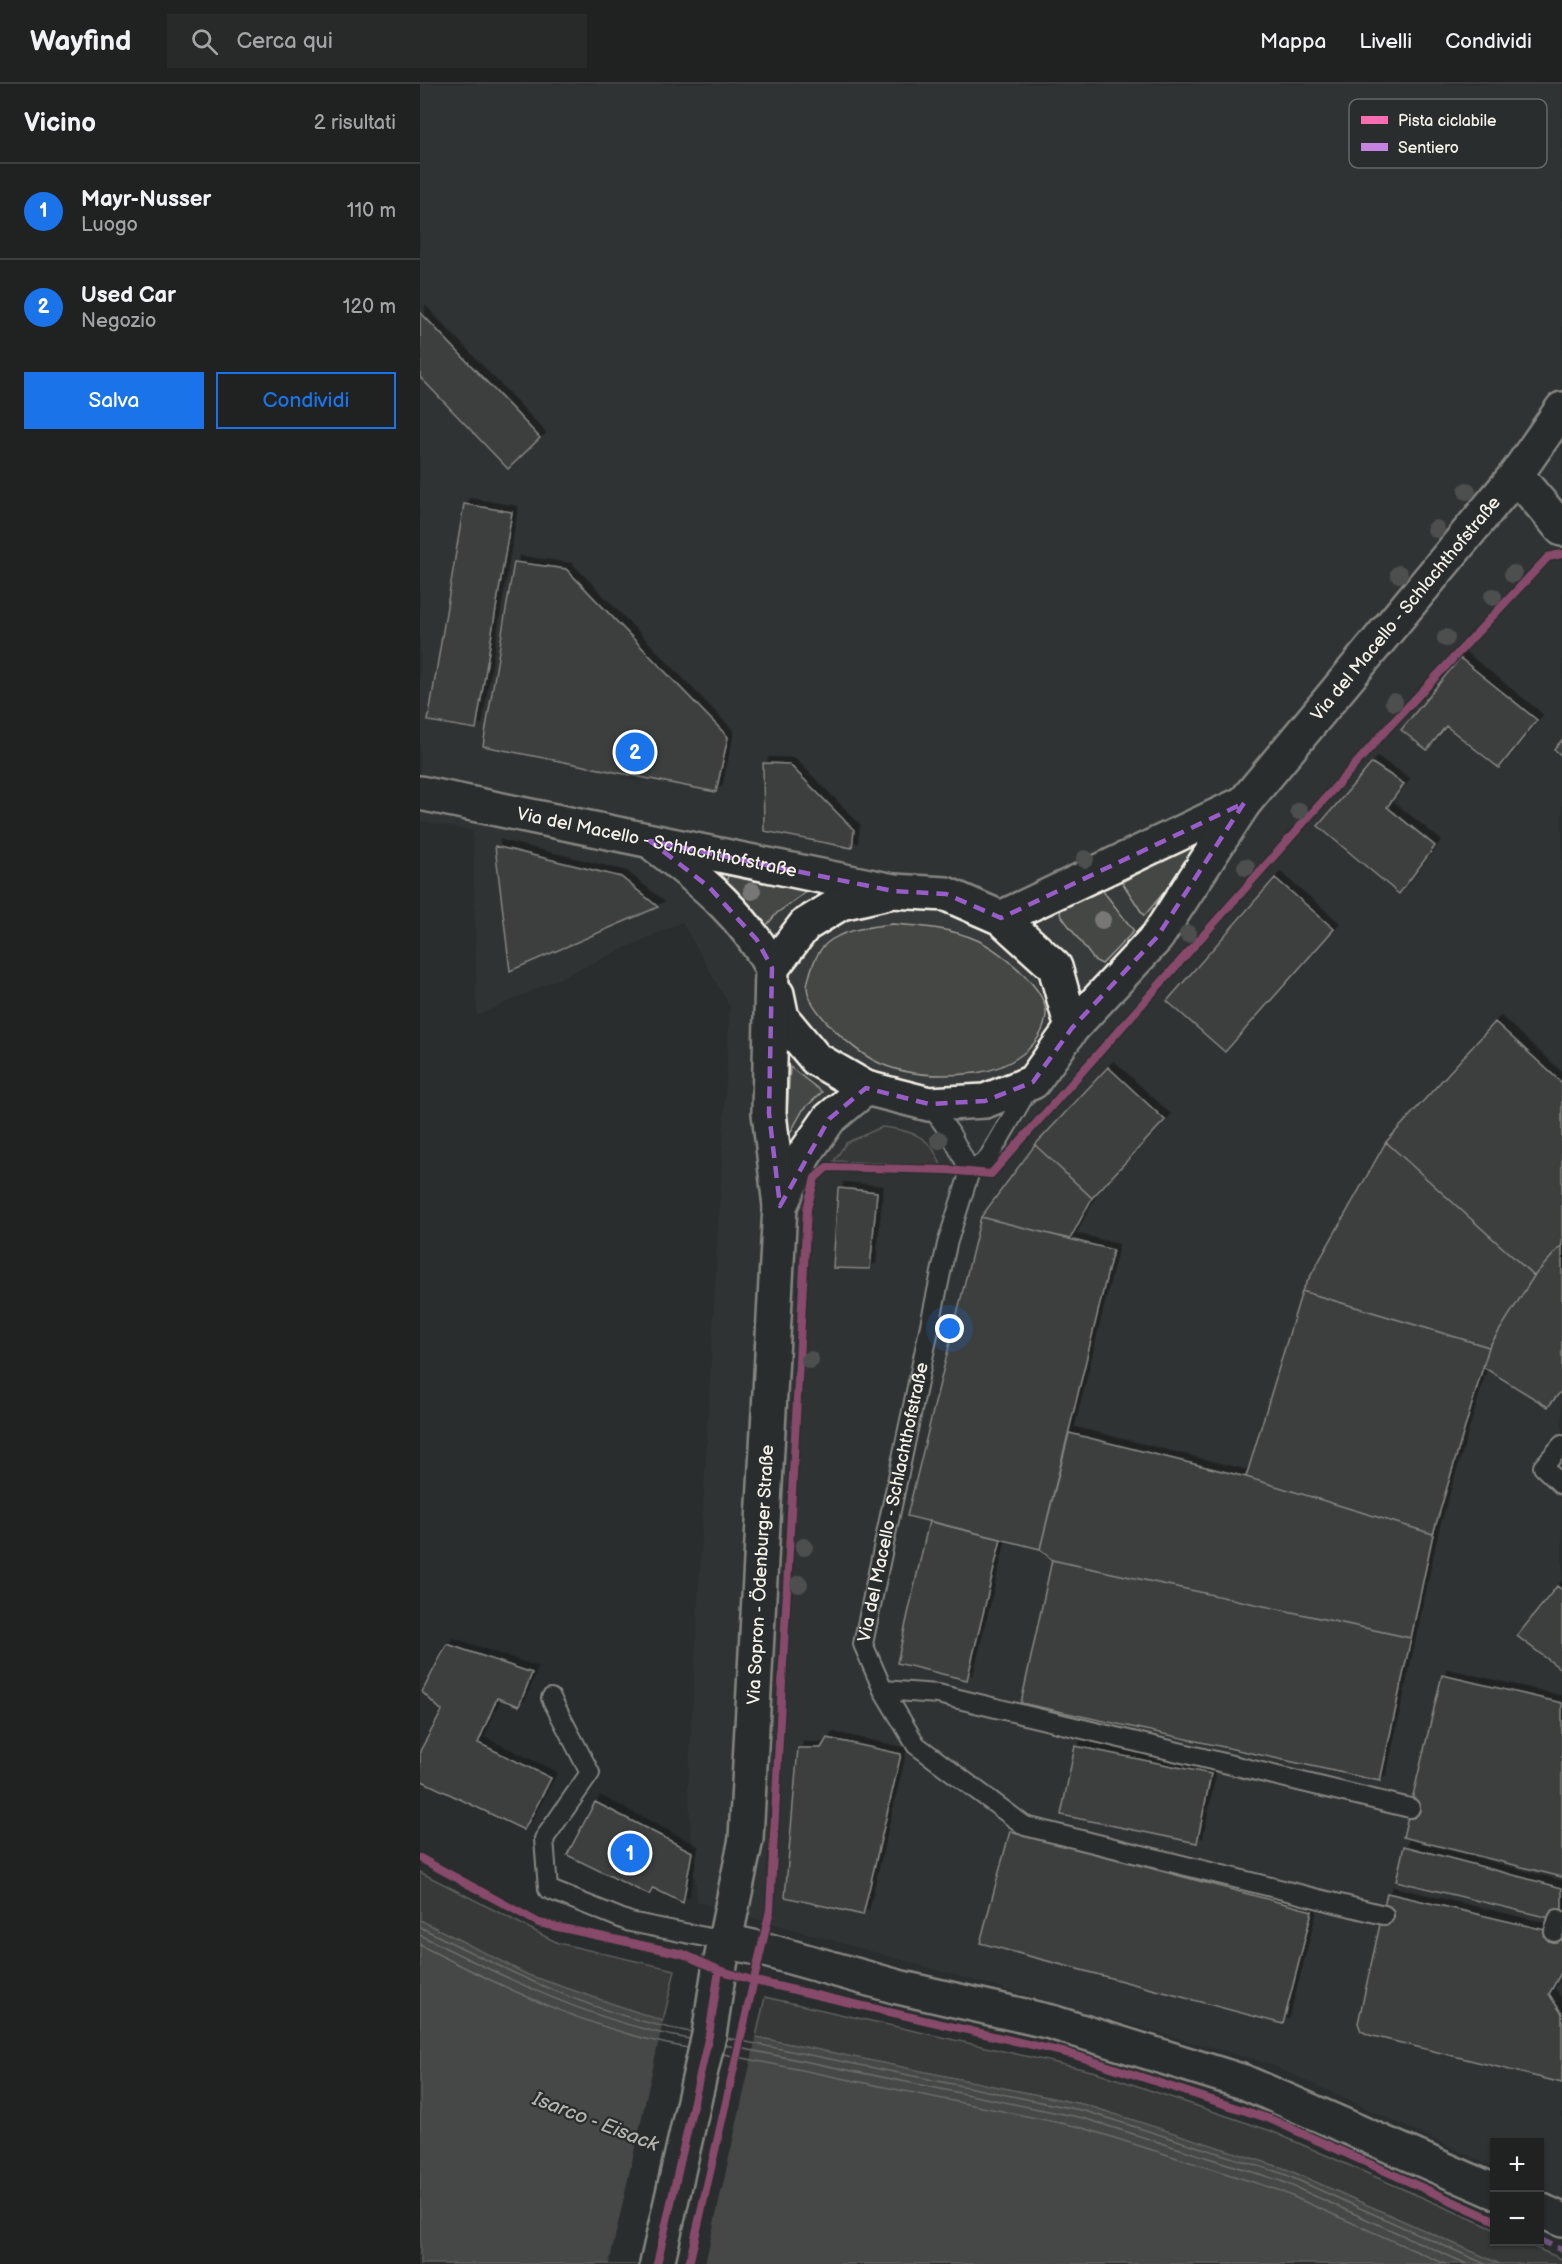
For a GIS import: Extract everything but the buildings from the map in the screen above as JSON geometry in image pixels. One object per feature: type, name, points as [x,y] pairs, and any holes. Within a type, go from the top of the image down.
[{"type":"street","name":"Via del Macello - Schlachthofstraße","points":[[1033,1082],[1072,1028],[1157,937],[1245,803],[1516,475],[1562,409]]},
{"type":"street","points":[[1516,475],[1562,529]]},
{"type":"street","name":"Via del Macello - Schlachthofstraße","points":[[420,793],[893,891],[946,894],[1001,918],[1055,967],[1072,1028]]},
{"type":"street","name":"Via del Macello - Schlachthofstraße","points":[[1001,918],[1245,803]]},
{"type":"street","points":[[650,841],[709,886],[757,940],[772,968],[782,1018],[816,1059],[866,1088],[929,1104],[985,1101],[1033,1082]]},
{"type":"street","name":"Via del Macello - Schlachthofstraße","points":[[772,968],[805,926],[823,914],[841,903],[893,891]]},
{"type":"street","points":[[772,968],[769,1113],[780,1206]]},
{"type":"street","points":[[780,1206],[804,1155],[829,1119],[866,1088]]},
{"type":"street","name":"Via Sopron - Ödenburger Straße","points":[[657,2264],[709,2035],[722,1956],[746,1839],[780,1206]]},
{"type":"street","points":[[722,1956],[762,1949],[898,1987],[1051,2022],[1244,2082],[1490,2189]]},
{"type":"street","points":[[1544,2212],[1562,2220]]},
{"type":"lane","points":[[929,1104],[950,1133],[970,1171],[987,1160],[1033,1082]]},
{"type":"lane","name":"Via del Macello - Schlachthofstraße","points":[[970,1171],[947,1244],[863,1644],[883,1690],[916,1745],[1025,1826],[1384,1915]]},
{"type":"lane","points":[[1562,1445],[1543,1467],[1562,1485]]},
{"type":"lane","points":[[883,1690],[938,1694],[1410,1808]]},
{"type":"lane","points":[[551,1698],[590,1773],[544,1839],[549,1889],[722,1956]]},
{"type":"highlighted area","points":[[1244,803],[1157,937],[1072,1028],[1033,1082],[985,1101],[929,1104],[866,1088],[829,1119],[780,1206],[769,1113],[772,968],[757,940],[709,887],[650,841],[893,891],[946,894],[1001,918]]},
{"type":"shaded area","points":[[420,84],[1562,84],[1562,2198],[1544,2190],[1544,2138],[1490,2138],[1490,2165],[1270,2064],[697,1902],[688,1789],[730,1007],[682,922],[477,1016],[473,831],[420,821]]},
{"type":"shaded area","points":[[1216,827],[1144,916],[1122,882],[1172,856]]},
{"type":"shaded area","points":[[730,865],[820,882],[777,913],[761,932],[725,889]]},
{"type":"shaded area","points":[[1103,891],[1134,931],[1102,964],[1094,960],[1060,914],[1065,903],[1070,899]]},
{"type":"shaded area","points":[[892,924],[935,928],[967,936],[997,952],[1020,971],[1039,993],[1046,1014],[1044,1026],[1031,1047],[1011,1062],[988,1071],[937,1075],[910,1072],[885,1065],[864,1055],[844,1038],[823,1018],[809,997],[807,985],[817,955],[827,943],[841,935],[858,929]]},
{"type":"shaded area","points":[[790,1067],[822,1092],[803,1110],[785,1142]]},
{"type":"shaded area","points":[[882,1127],[902,1130],[919,1136],[932,1148],[941,1166],[834,1161],[846,1143]]},
{"type":"shaded area","points":[[420,1872],[558,1943],[675,1970],[663,2021],[528,1975],[420,1920]]},
{"type":"shaded area","points":[[765,1997],[1096,2072],[1271,2131],[1490,2227],[1490,2246],[1531,2246],[1562,2259],[1562,2264],[1500,2264],[1286,2169],[1086,2105],[756,2037]]},
{"type":"water","name":"Isarco - Eisack","points":[[420,1920],[528,1975],[663,2021],[756,2037],[1086,2105],[1286,2169],[1500,2264],[420,2264]]},
{"type":"pier","points":[[664,2018],[757,2034],[705,2264],[609,2264]]},
{"type":"marked path","points":[[1544,2242],[1562,2250]]},
{"type":"cycle path","points":[[689,2264],[770,1910],[807,1209],[815,1178],[827,1167],[947,1170],[991,1174],[1385,731],[1548,557],[1562,554]]},
{"type":"cycle path","points":[[420,1858],[539,1923],[683,1954],[719,1970],[755,1981],[1071,2054],[1270,2119],[1490,2218]]},
{"type":"cycle path","points":[[657,2264],[709,2035],[719,1970]]},
{"type":"place","name":"Used Car","points":[[635,752]]},
{"type":"place","name":"Mayr-Nusser","points":[[630,1853]]}]
